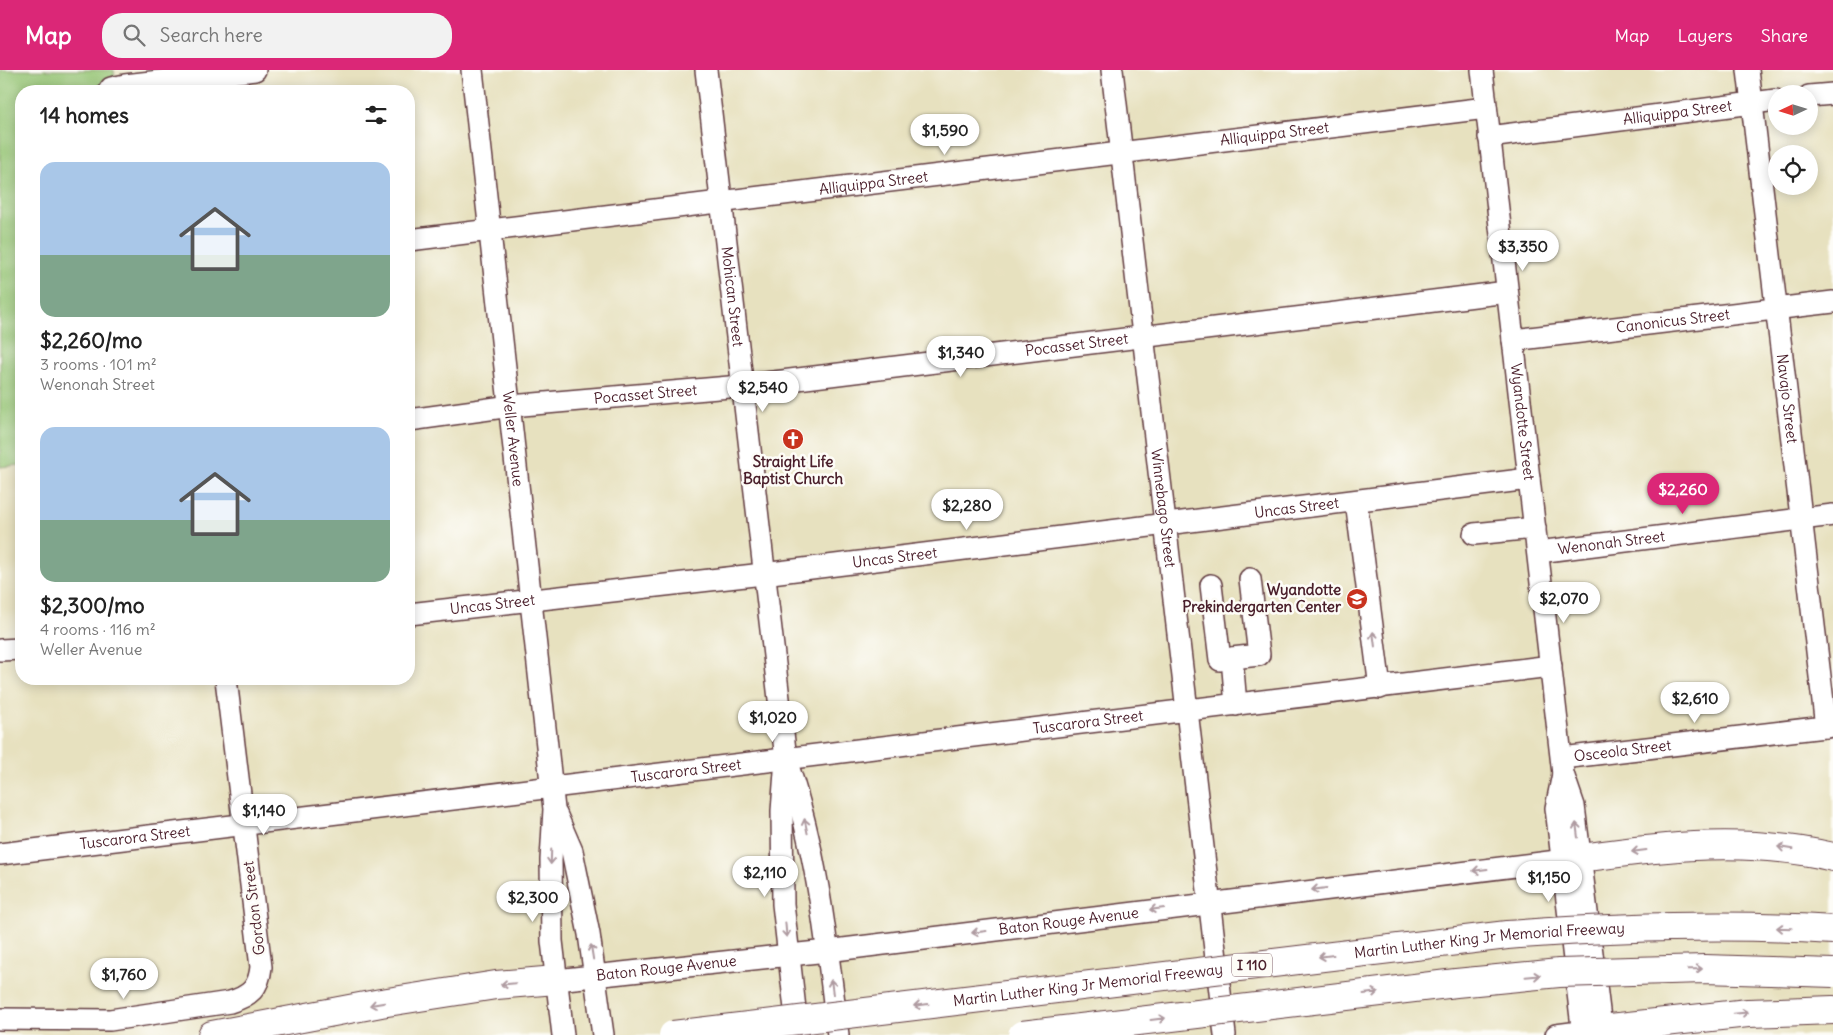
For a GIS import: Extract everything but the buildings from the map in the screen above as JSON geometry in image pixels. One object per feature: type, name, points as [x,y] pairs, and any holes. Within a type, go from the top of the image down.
[{"type":"highway","points":[[1571,859],[1704,844],[1775,846],[1833,857]]},
{"type":"highway","name":"Martin Luther King Jr Memorial Freeway","points":[[673,1035],[1507,935],[1636,927],[1700,926],[1833,930]]},
{"type":"highway","points":[[1022,1035],[1464,982],[1559,973],[1705,969],[1833,973]]},
{"type":"highway","points":[[212,1035],[381,1003],[496,985],[556,980]]},
{"type":"highway","points":[[1592,1033],[1675,1020],[1768,1011],[1833,1010]]},
{"type":"highway","points":[[1651,1035],[1675,1020]]},
{"type":"street","points":[[140,85],[255,70]]},
{"type":"street","name":"Weller Avenue","points":[[472,70],[511,406],[552,787],[554,809],[551,860],[552,941],[563,1035]]},
{"type":"street","name":"Mohican Street","points":[[706,70],[741,386],[786,760],[782,810],[782,876],[788,955],[798,1035]]},
{"type":"street","name":"Winnebago Street","points":[[1112,70],[1225,1035]]},
{"type":"street","name":"Wyandotte Street","points":[[1482,70],[1562,766],[1574,806],[1571,859],[1592,1033]]},
{"type":"street","name":"Navajo Street","points":[[1748,70],[1801,519],[1830,727]]},
{"type":"street","points":[[1818,95],[1833,94]]},
{"type":"street","name":"Alliquippa Street","points":[[1490,137],[1768,101]]},
{"type":"street","name":"Alliquippa Street","points":[[415,239],[1486,108]]},
{"type":"street","name":"Pocasset Street","points":[[415,419],[511,406],[741,386],[1508,292]]},
{"type":"street","name":"Canonicus Street","points":[[1513,340],[1833,302]]},
{"type":"street","name":"Uncas Street","points":[[415,613],[763,574],[1529,479]]},
{"type":"street","points":[[1356,501],[1380,688]]},
{"type":"street","name":"Wenonah Street","points":[[1538,552],[1833,515]]},
{"type":"street","points":[[1474,534],[1535,528]]},
{"type":"street","points":[[1211,586],[1220,660],[1259,655],[1250,578]]},
{"type":"street","points":[[0,650],[15,649]]},
{"type":"street","points":[[1232,658],[1236,706]]},
{"type":"street","name":"Tuscarora Street","points":[[0,854],[1187,712],[1551,666]]},
{"type":"street","name":"Gordon Street","points":[[0,1020],[110,1020],[230,1002],[248,995],[256,987],[261,967],[227,685]]},
{"type":"street","name":"Osceola Street","points":[[1562,766],[1830,727]]},
{"type":"street","name":"Mohican Street","points":[[786,760],[802,807],[821,905],[838,1035]]},
{"type":"street","name":"Weller Avenue","points":[[554,809],[572,852],[596,976],[603,1035]]},
{"type":"street","name":"Baton Rouge Avenue","points":[[556,980],[826,951],[1571,859]]},
{"type":"street","points":[[1556,1035],[1592,1033]]},
{"type":"green space","points":[[0,70],[114,70],[115,85],[15,85],[15,466],[0,467]]},
{"type":"place","name":"Straight Life Baptist Church","points":[[793,439]]},
{"type":"place","name":"Wyandotte Prekindergarten Center","points":[[1357,599]]}]
